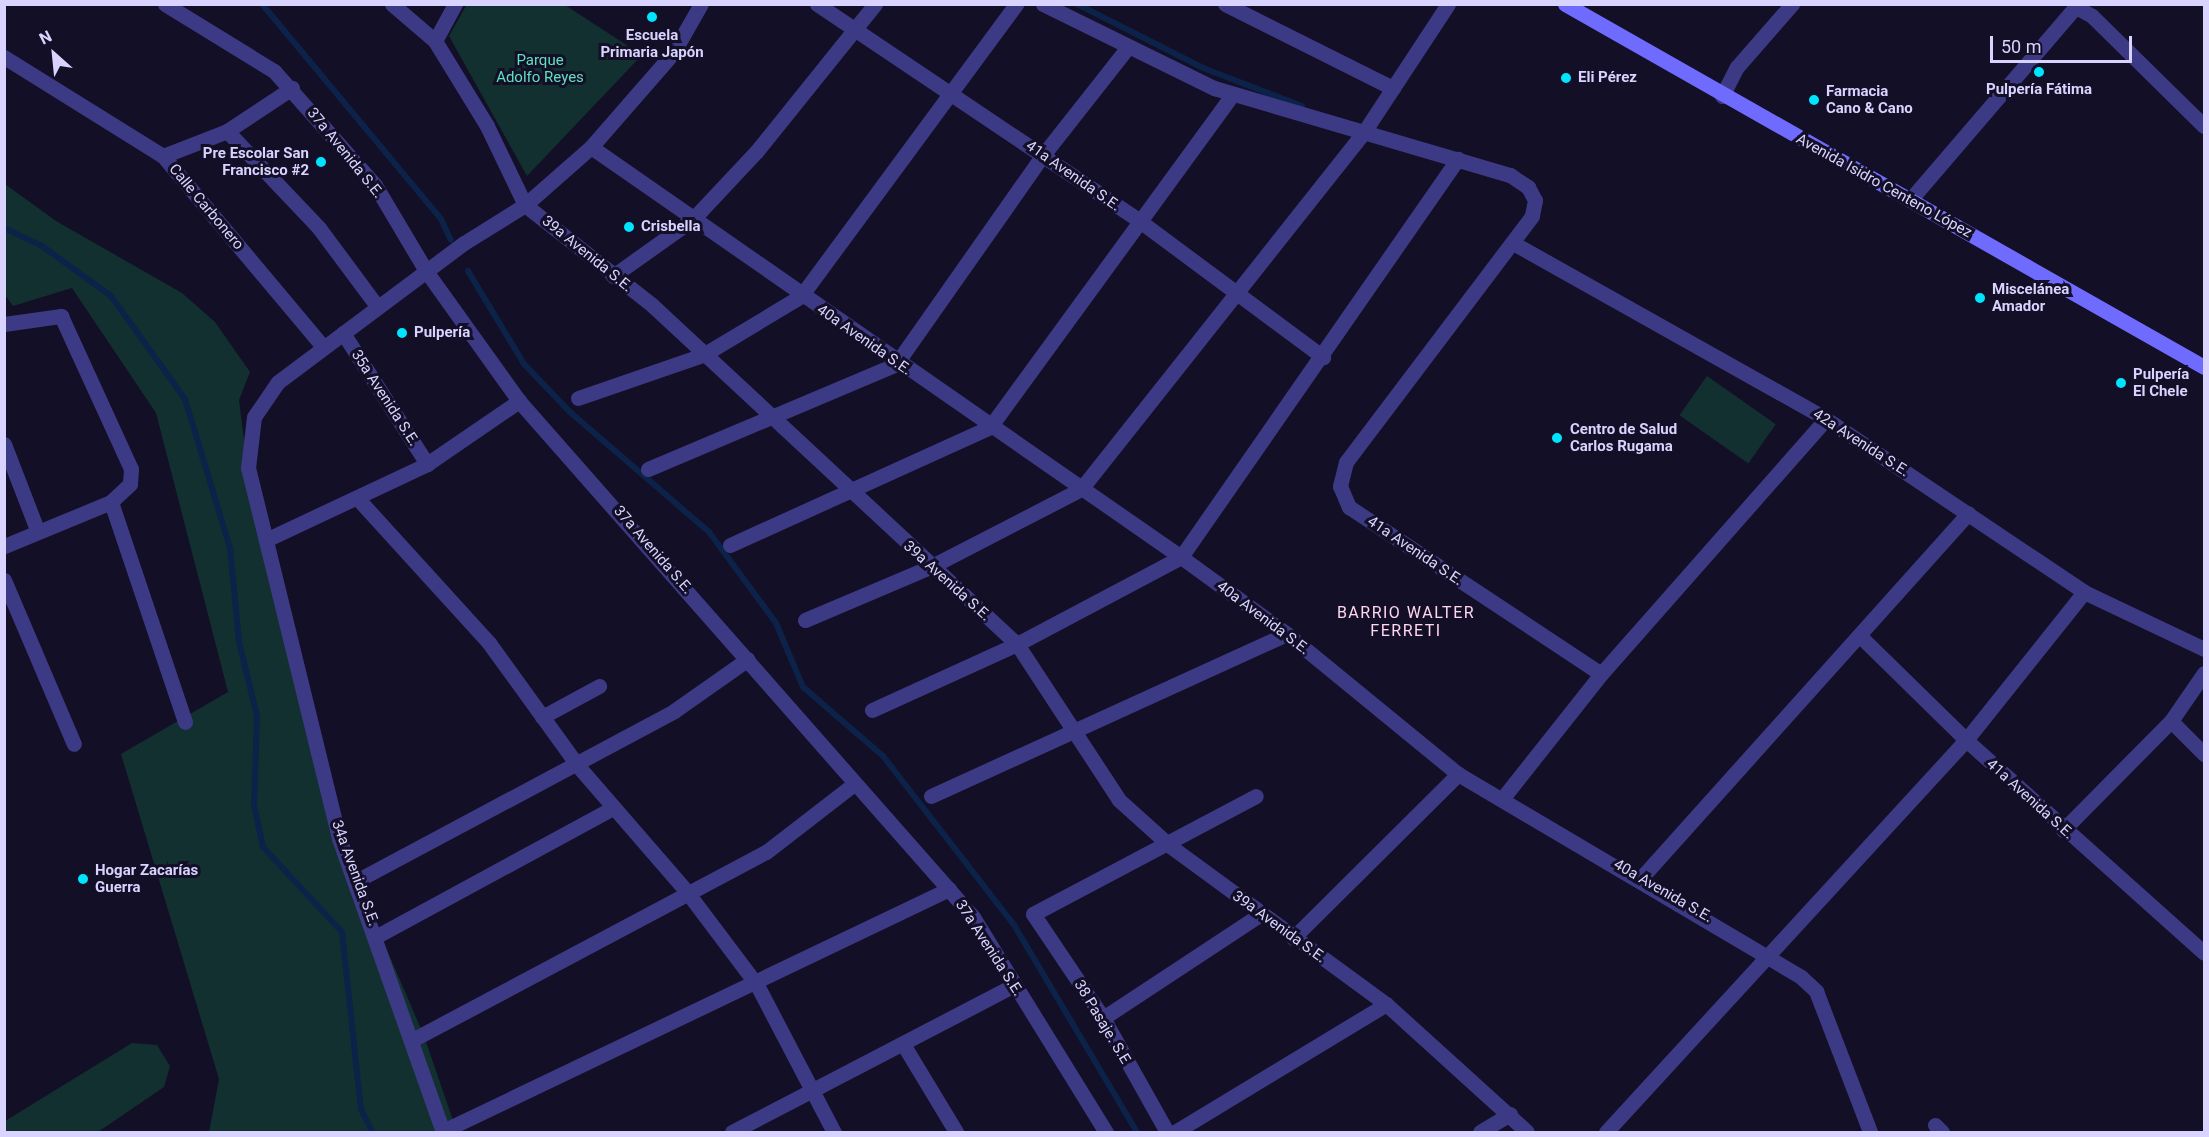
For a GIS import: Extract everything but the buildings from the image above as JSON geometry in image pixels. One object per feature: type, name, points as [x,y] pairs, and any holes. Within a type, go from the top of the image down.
[{"type":"street","name":"37a Avenida S.E.","points":[[165,4],[274,71],[292,88],[375,184],[426,271],[519,401],[748,659],[854,784],[950,889],[1014,985],[1106,1132]]},
{"type":"street","name":"39a Avenida S.E.","points":[[392,4],[435,41],[487,126],[525,204],[613,276],[769,414],[851,493],[1017,644],[1075,728],[1119,800],[1170,846],[1293,939],[1386,1004],[1510,1114],[1527,1132]]},
{"type":"street","points":[[435,41],[455,4]]},
{"type":"street","name":"34a Avenida S.E.","points":[[443,1132],[414,1039],[358,880],[339,838],[270,538],[246,456],[254,417],[278,382],[464,243],[525,204],[591,147],[673,53],[701,4]]},
{"type":"street","name":"41a Avenida S.E.","points":[[818,4],[949,89],[1141,222],[1323,357]]},
{"type":"street","points":[[613,276],[693,219],[756,152],[875,4]]},
{"type":"street","points":[[578,398],[703,355],[801,296],[949,89],[1016,4]]},
{"type":"street","points":[[1043,4],[1128,47],[1233,94],[1362,135],[1458,159],[1510,175],[1528,187],[1535,200],[1532,216],[1513,243]]},
{"type":"street","points":[[1225,4],[1394,88]]},
{"type":"street","points":[[805,620],[932,566],[1081,489],[1239,294],[1362,135],[1448,4]]},
{"type":"street","name":"Avenida Isidro Centeno López","points":[[1565,4],[1722,96],[2205,367]]},
{"type":"street","points":[[1722,96],[1737,67],[1792,4]]},
{"type":"street","points":[[1910,200],[2077,6],[2092,16],[2205,126]]},
{"type":"street","points":[[648,469],[769,414],[896,364],[1043,155],[1128,47]]},
{"type":"street","name":"Calle Carbonero","points":[[4,57],[163,156],[323,347]]},
{"type":"street","points":[[163,156],[227,131],[292,88]]},
{"type":"street","points":[[730,545],[851,493],[990,427],[1233,94]]},
{"type":"street","points":[[227,131],[319,228],[377,306]]},
{"type":"street","name":"40a Avenida S.E.","points":[[591,147],[896,364],[1180,557],[1287,634],[1458,774],[1771,954],[1816,991],[1865,1129]]},
{"type":"street","points":[[872,710],[1017,644],[1180,557],[1323,357],[1458,159]]},
{"type":"street","name":"41a Avenida S.E.","points":[[1513,243],[1346,462],[1340,486],[1349,507],[1601,674]]},
{"type":"street","name":"42a Avenida S.E.","points":[[1513,243],[1826,419],[2084,592],[2205,648]]},
{"type":"street","points":[[4,324],[61,316],[131,469],[130,484],[111,502],[4,546]]},
{"type":"street","name":"35a Avenida S.E.","points":[[343,333],[427,464]]},
{"type":"street","points":[[270,538],[360,500],[427,464],[519,401]]},
{"type":"street","points":[[1502,799],[1601,674],[1826,419]]},
{"type":"street","points":[[4,444],[38,532]]},
{"type":"street","points":[[360,500],[489,643],[578,765],[687,892],[757,985],[834,1132]]},
{"type":"street","points":[[111,502],[185,722]]},
{"type":"street","points":[[1641,878],[1861,637],[1968,513]]},
{"type":"street","points":[[4,580],[74,744]]},
{"type":"street","points":[[1606,1132],[1966,740],[2084,592]]},
{"type":"street","points":[[931,796],[1075,728],[1287,634]]},
{"type":"street","name":"41a Avenida S.E.","points":[[1861,637],[1966,740],[2063,830],[2205,953]]},
{"type":"street","points":[[358,880],[578,765],[674,711],[748,659]]},
{"type":"street","points":[[2063,830],[2171,721],[2205,673]]},
{"type":"street","points":[[542,717],[599,686]]},
{"type":"street","points":[[2171,721],[2205,754]]},
{"type":"street","points":[[1293,939],[1458,774]]},
{"type":"street","points":[[414,1039],[583,954],[687,892],[766,852],[854,784]]},
{"type":"street","points":[[1170,846],[1257,796]]},
{"type":"street","points":[[377,936],[613,808]]},
{"type":"street","name":"38 Pasaje. S.E","points":[[1167,1132],[1103,1018],[1033,914],[1170,846]]},
{"type":"street","points":[[443,1132],[757,985],[950,889]]},
{"type":"street","points":[[1103,1018],[1261,914]]},
{"type":"street","points":[[732,1132],[1014,985]]},
{"type":"street","points":[[1175,1132],[1386,1004]]},
{"type":"street","points":[[903,1044],[956,1132]]},
{"type":"street","points":[[1480,1132],[1510,1114]]},
{"type":"green space","name":"Parque Adolfo Reyes","points":[[467,4],[565,5],[642,55],[527,176],[449,36]]},
{"type":"green space","points":[[5,184],[56,221],[182,293],[215,322],[250,372],[239,400],[246,456],[339,838],[424,1036],[457,1132],[209,1132],[219,1079],[121,754],[228,692],[156,413],[72,288],[13,306],[5,295]]},
{"type":"green space","points":[[1707,376],[1776,424],[1748,463],[1679,415]]},
{"type":"green space","points":[[132,1043],[157,1045],[170,1066],[164,1087],[98,1132],[5,1132],[5,1121]]},
{"type":"waterway","points":[[262,4],[441,219],[451,240]]},
{"type":"waterway","points":[[1077,4],[1203,68],[1302,106]]},
{"type":"waterway","points":[[4,228],[42,246],[111,296],[185,399],[230,548],[239,642],[257,716],[254,805],[263,847],[342,932],[361,1109],[372,1132]]},
{"type":"waterway","points":[[468,271],[524,364],[570,412],[709,532],[776,623],[803,687],[883,756],[1014,925],[1137,1132]]},
{"type":"place","name":"Escuela Primaria Japón","points":[[652,17]]},
{"type":"place","name":"Pulpería Fátima","points":[[2039,72]]},
{"type":"place","name":"Eli Pérez","points":[[1566,78]]},
{"type":"place","name":"Farmacia Cano & Cano","points":[[1814,100]]},
{"type":"place","name":"Pre Escolar San Francisco #2","points":[[321,162]]},
{"type":"place","name":"Crisbella","points":[[629,227]]},
{"type":"place","name":"Miscelánea Amador","points":[[1980,298]]},
{"type":"place","name":"Pulpería","points":[[402,333]]},
{"type":"place","name":"Pulpería El Chele","points":[[2121,383]]},
{"type":"place","name":"Centro de Salud Carlos Rugama","points":[[1557,438]]},
{"type":"place","name":"Hogar Zacarías Guerra","points":[[83,879]]},
{"type":"district","name":"BARRIO WALTER FERRETI","points":[[1406,622]]}]
